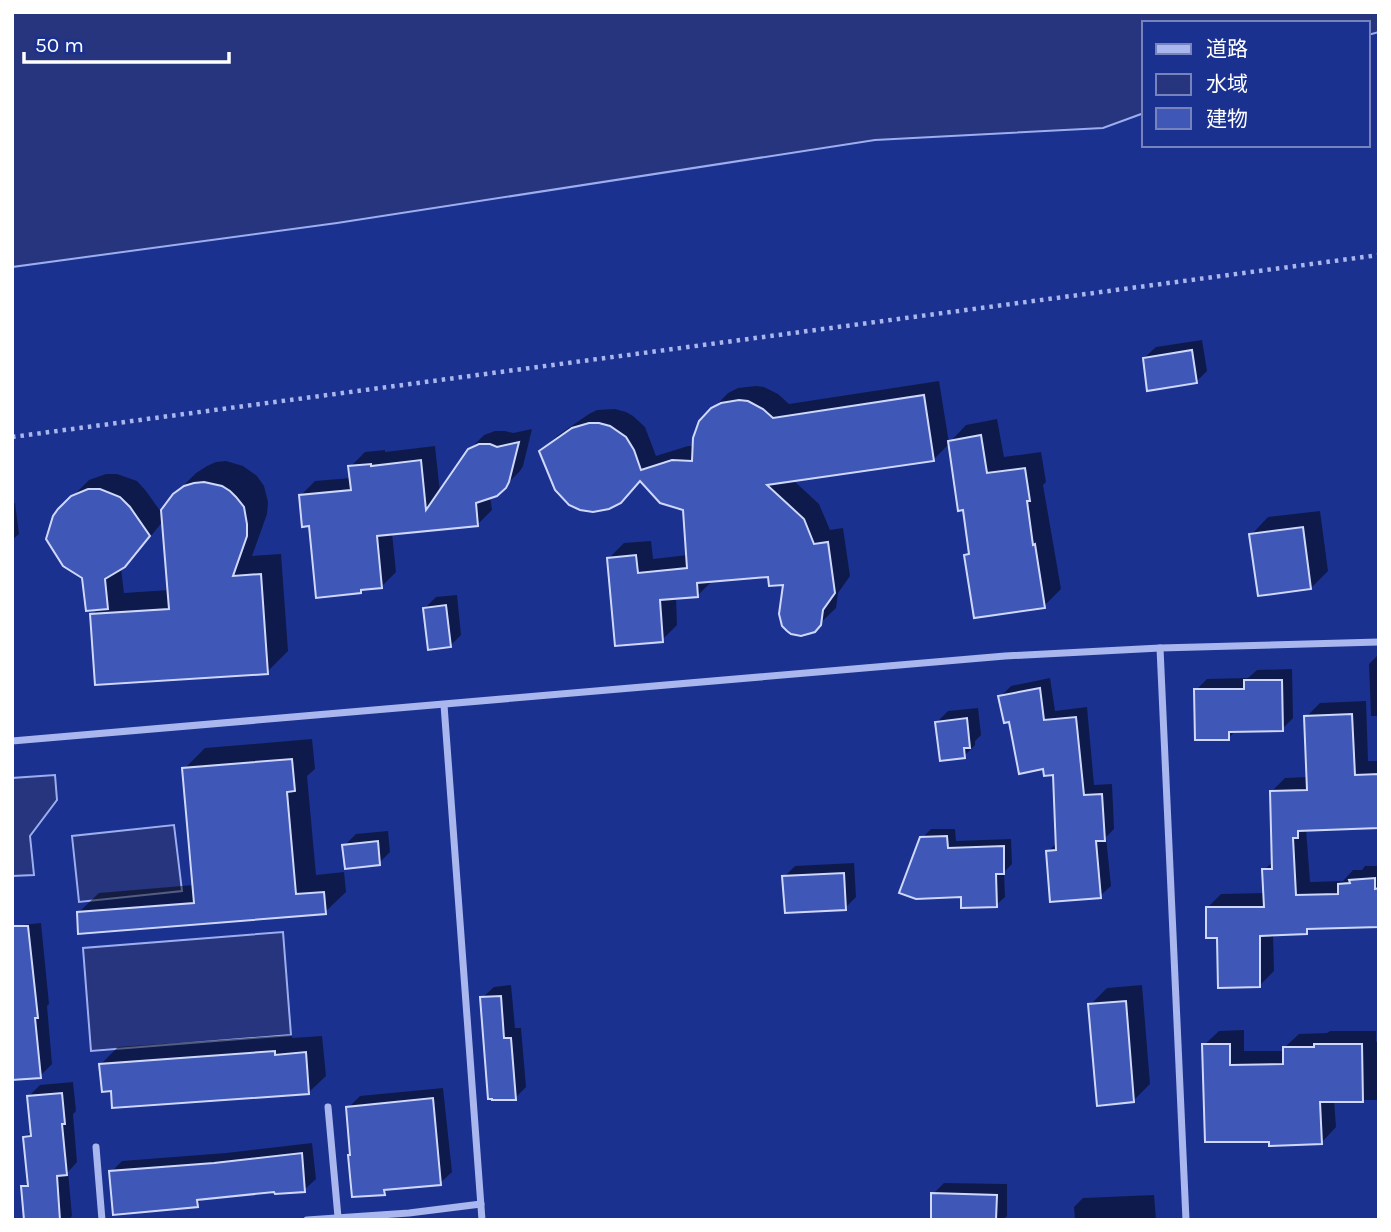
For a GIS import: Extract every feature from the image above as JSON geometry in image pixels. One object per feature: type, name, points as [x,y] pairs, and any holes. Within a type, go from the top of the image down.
[{"type":"street","points":[[12,741],[1004,656],[1160,648],[1379,642]]},
{"type":"street","points":[[1160,648],[1186,1220]]},
{"type":"street","points":[[444,705],[482,1220]]},
{"type":"street","points":[[328,1107],[338,1217]]},
{"type":"street","points":[[96,1147],[102,1220]]},
{"type":"street","points":[[307,1220],[409,1216],[481,1204]]},
{"type":"path","points":[[12,438],[1379,255]]},
{"type":"water","points":[[12,12],[1379,12],[1379,32],[1370,34],[1370,21],[1142,21],[1142,114],[1103,128],[875,140],[337,223],[12,267]]},
{"type":"water","points":[[55,775],[57,800],[30,836],[34,875],[12,876],[12,778]]},
{"type":"water","points":[[174,825],[182,891],[79,902],[72,836]]},
{"type":"water","points":[[283,932],[291,1035],[91,1051],[83,948]]},
{"type":"building","points":[[1192,350],[1197,383],[1147,391],[1143,358]]},
{"type":"building","points":[[924,395],[934,461],[767,485],[804,519],[814,544],[828,542],[835,593],[823,610],[821,625],[815,632],[801,636],[791,634],[782,626],[779,614],[783,585],[769,586],[768,577],[697,583],[698,597],[660,600],[663,642],[615,646],[607,558],[636,555],[638,573],[687,568],[683,510],[660,503],[640,481],[621,503],[609,509],[593,512],[580,510],[569,505],[555,490],[539,451],[572,428],[599,423],[610,426],[626,437],[641,470],[672,460],[692,461],[693,438],[699,421],[711,408],[721,403],[748,401],[773,418]]},
{"type":"building","points":[[981,435],[987,473],[1025,468],[1033,545],[1035,544],[1045,608],[974,618],[964,555],[969,554],[963,510],[958,511],[948,441]]},
{"type":"building","points":[[519,442],[506,488],[497,496],[476,503],[478,526],[377,536],[382,588],[316,598],[309,526],[302,527],[299,495],[351,490],[348,466],[421,460],[426,510],[468,449],[479,444],[497,447]]},
{"type":"building","points":[[204,482],[222,486],[230,491],[244,507],[247,536],[233,576],[261,574],[268,674],[95,685],[90,614],[169,609],[161,510],[173,494],[184,486]]},
{"type":"building","points":[[88,489],[100,489],[120,497],[150,536],[125,567],[105,579],[108,609],[86,611],[82,578],[63,566],[46,539],[58,509],[71,496]]},
{"type":"building","points":[[1303,527],[1311,589],[1258,596],[1249,534]]},
{"type":"building","points":[[446,605],[451,647],[428,650],[423,608]]},
{"type":"building","points":[[1244,680],[1282,680],[1283,731],[1229,732],[1229,740],[1195,740],[1194,689],[1244,689]]},
{"type":"building","points":[[1040,688],[1044,720],[1076,717],[1084,795],[1102,794],[1105,841],[1096,841],[1101,898],[1050,902],[1046,851],[1056,850],[1053,775],[1044,776],[1043,769],[1019,774],[1009,722],[1004,723],[998,696]]},
{"type":"building","points":[[1352,714],[1355,775],[1379,774],[1379,828],[1298,831],[1298,838],[1293,838],[1296,895],[1338,894],[1338,884],[1350,883],[1349,880],[1375,878],[1375,889],[1379,888],[1379,927],[1307,929],[1307,934],[1260,936],[1260,987],[1218,988],[1217,938],[1206,938],[1206,907],[1264,907],[1262,869],[1272,869],[1270,791],[1307,790],[1304,716]]},
{"type":"building","points":[[967,718],[970,748],[964,748],[965,758],[940,761],[935,722]]},
{"type":"building","points":[[292,759],[295,791],[287,792],[296,894],[324,892],[326,914],[78,934],[77,912],[194,903],[182,768]]},
{"type":"building","points":[[947,836],[948,848],[1004,846],[1004,874],[996,874],[997,907],[961,908],[961,897],[916,899],[899,893],[920,837]]},
{"type":"building","points":[[378,841],[380,865],[345,869],[342,845]]},
{"type":"building","points":[[844,873],[846,910],[785,913],[782,876]]},
{"type":"building","points":[[12,926],[28,926],[38,1018],[35,1018],[41,1078],[12,1080]]},
{"type":"building","points":[[501,996],[504,1038],[511,1038],[516,1100],[488,1099],[480,997]]},
{"type":"building","points":[[1126,1001],[1134,1102],[1097,1106],[1088,1004]]},
{"type":"building","points":[[1202,1044],[1230,1044],[1230,1065],[1283,1064],[1283,1047],[1362,1044],[1363,1102],[1320,1102],[1322,1144],[1269,1146],[1269,1142],[1205,1142]]},
{"type":"building","points":[[275,1051],[275,1055],[306,1052],[309,1094],[112,1108],[111,1091],[102,1092],[99,1064]]},
{"type":"building","points":[[62,1093],[67,1175],[57,1176],[60,1220],[24,1220],[21,1186],[28,1186],[23,1137],[31,1136],[27,1096]]},
{"type":"building","points":[[433,1098],[441,1185],[384,1190],[385,1195],[352,1197],[346,1107]]},
{"type":"building","points":[[302,1153],[305,1192],[274,1192],[197,1200],[198,1207],[113,1215],[109,1171]]},
{"type":"building","points":[[931,1193],[997,1195],[996,1220],[931,1220]]}]
